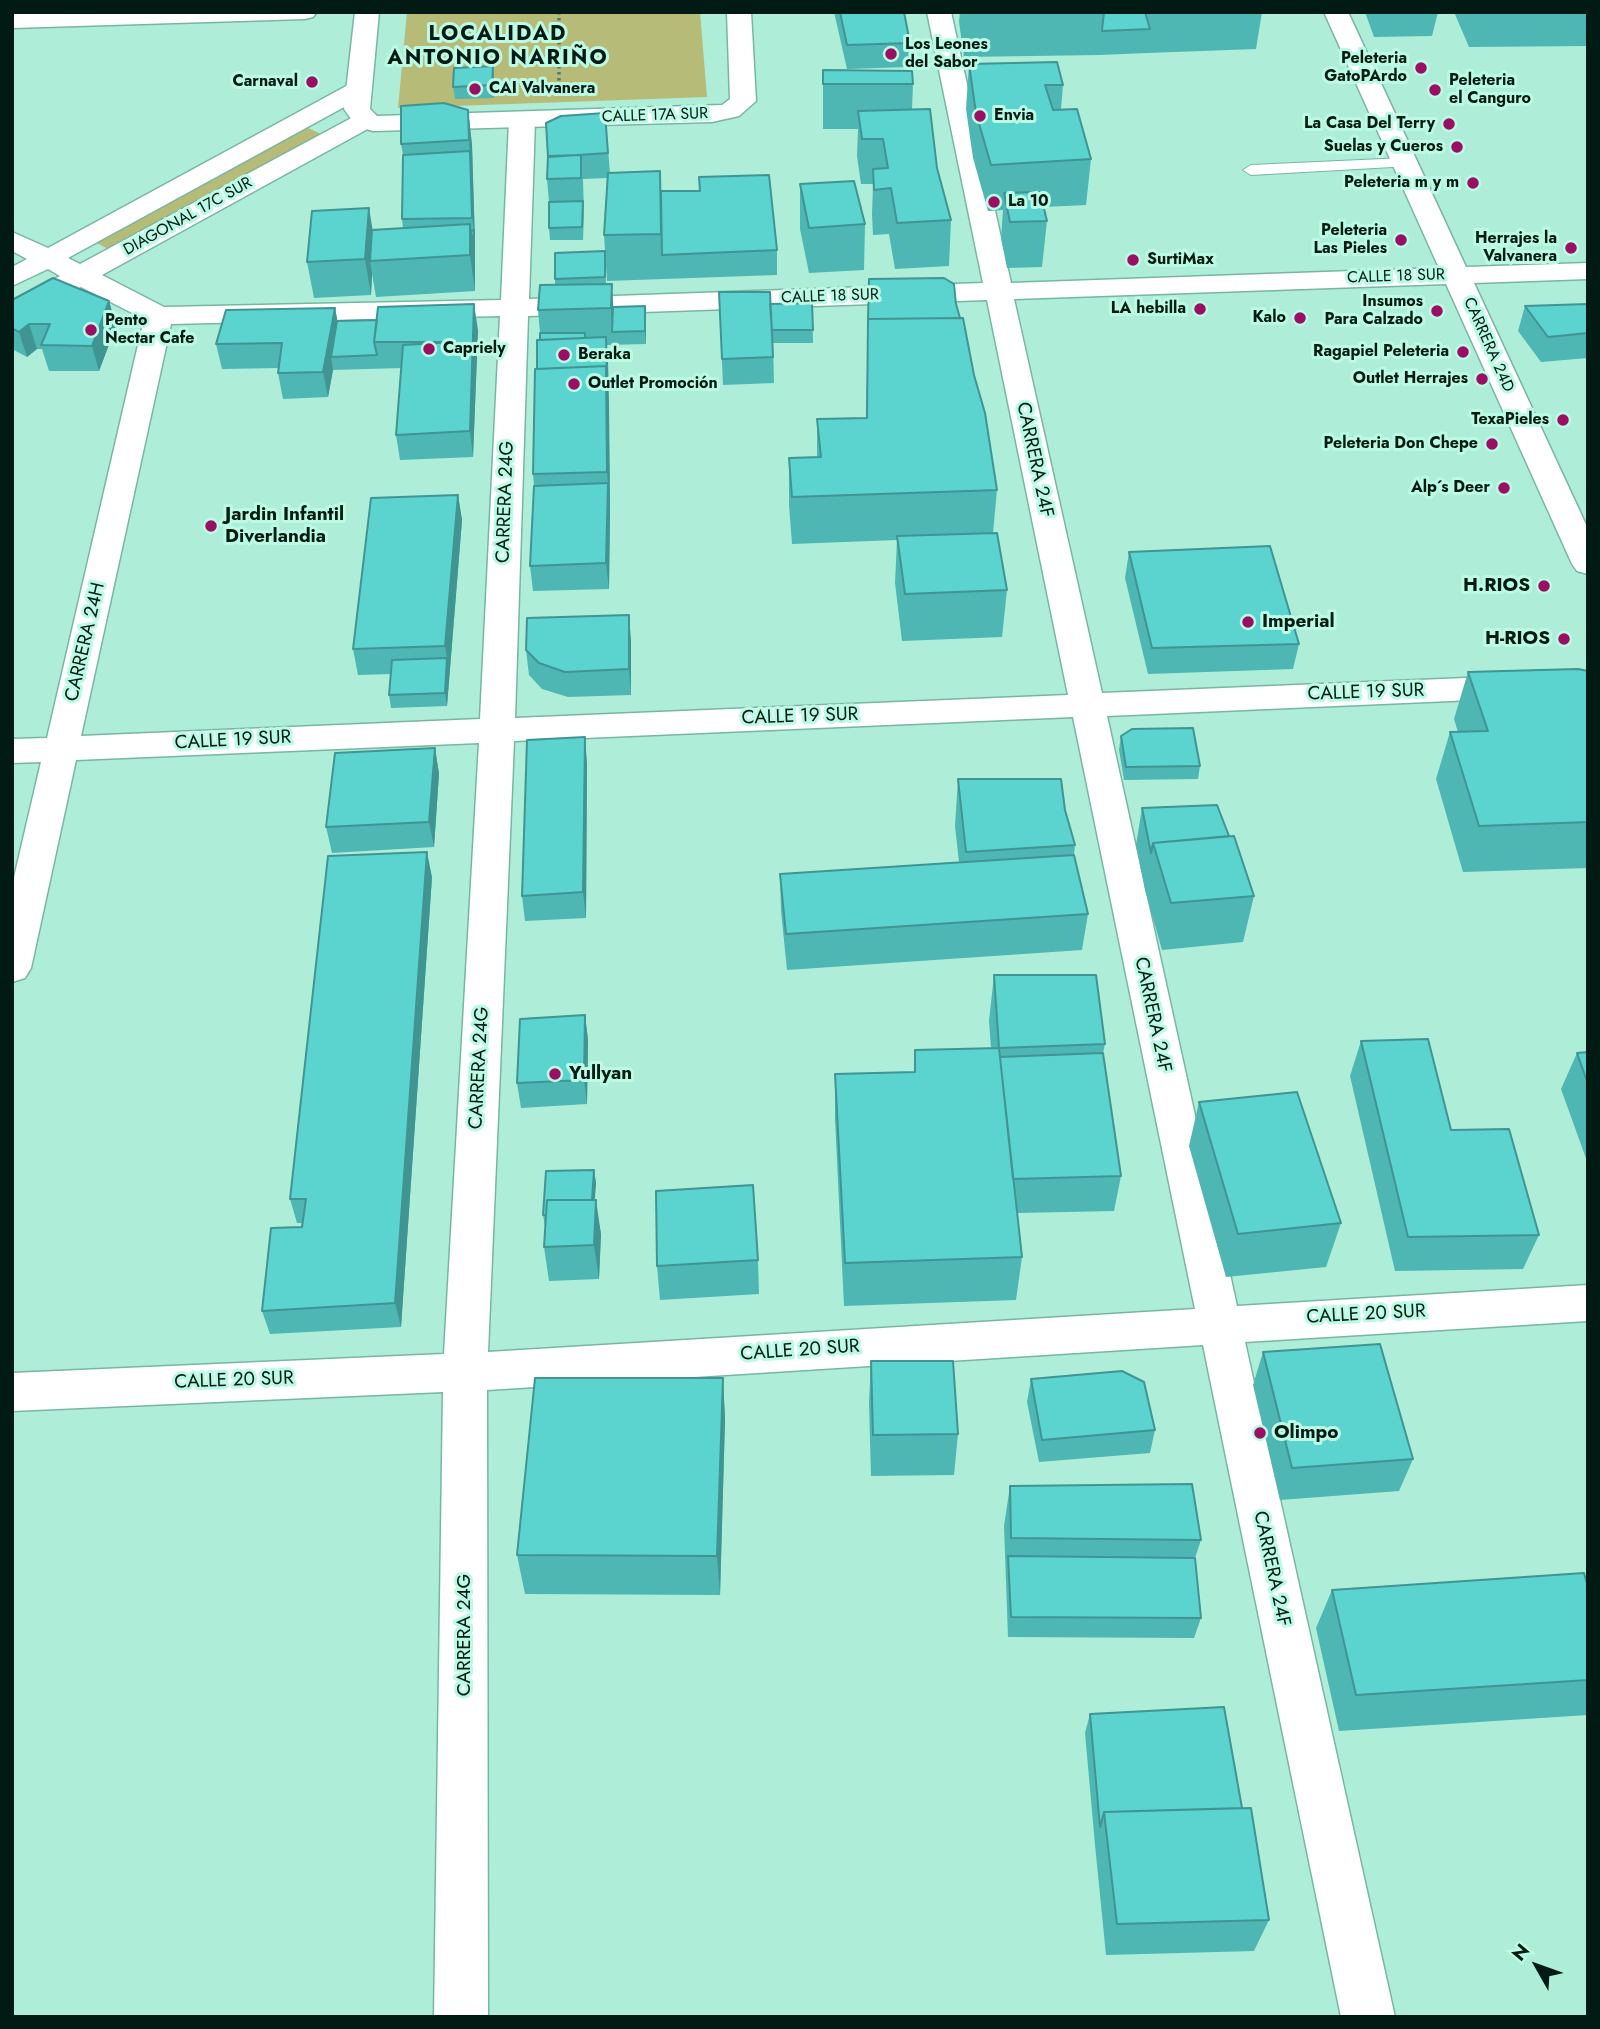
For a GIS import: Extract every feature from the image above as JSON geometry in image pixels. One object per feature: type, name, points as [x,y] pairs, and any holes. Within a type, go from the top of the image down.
[{"type":"street","points":[[12,21],[305,12]]},
{"type":"street","points":[[364,121],[358,116],[357,109],[367,12]]},
{"type":"street","name":"CALLE 17A SUR","points":[[364,121],[388,125],[522,121],[712,114],[736,108],[743,101],[744,93],[739,12]]},
{"type":"street","name":"CARRERA 24F","points":[[939,12],[1368,2017]]},
{"type":"street","name":"CARRERA 24D","points":[[1336,12],[1588,564]]},
{"type":"street","name":"DIAGONAL 17C SUR","points":[[12,278],[359,89]]},
{"type":"street","name":"DIAGONAL 17C SUR","points":[[12,313],[364,121]]},
{"type":"street","name":"CARRERA 24G","points":[[461,2017],[465,1372],[497,729],[522,121]]},
{"type":"street","name":"CALLE 18 SUR","points":[[12,240],[159,316],[514,308],[1588,271]]},
{"type":"street","name":"CARRERA 24H","points":[[12,968],[159,316]]},
{"type":"street","name":"CALLE 19 SUR","points":[[12,751],[1588,684]]},
{"type":"street","name":"CALLE 20 SUR","points":[[12,1392],[465,1372],[1588,1303]]},
{"type":"lane","points":[[1251,170],[1405,163]]},
{"type":"path","points":[[559,12],[559,119]]},
{"type":"green space","points":[[407,12],[700,12],[707,97],[398,108]]},
{"type":"green space","points":[[304,126],[323,135],[112,251],[93,241]]},
{"type":"building","points":[[840,12],[904,12],[910,43],[847,45]]},
{"type":"building","points":[[966,12],[1051,12],[967,13]]},
{"type":"building","points":[[1104,12],[1145,12],[1150,29],[1102,31]]},
{"type":"building","points":[[1057,62],[1063,85],[1045,85],[1053,110],[1077,109],[1091,159],[991,165],[976,113],[969,64]]},
{"type":"building","points":[[493,66],[492,85],[453,87],[454,68]]},
{"type":"building","points":[[823,70],[912,71],[913,84],[823,84]]},
{"type":"building","points":[[444,103],[468,110],[469,140],[401,144],[401,106]]},
{"type":"building","points":[[930,109],[937,168],[951,220],[897,223],[891,188],[874,190],[873,169],[888,168],[883,139],[862,139],[858,111]]},
{"type":"building","points":[[605,113],[608,153],[548,157],[546,123],[561,116]]},
{"type":"building","points":[[470,151],[472,218],[402,219],[403,155]]},
{"type":"building","points":[[581,155],[581,178],[547,179],[548,156]]},
{"type":"building","points":[[660,171],[661,234],[604,235],[608,173]]},
{"type":"building","points":[[769,175],[777,250],[662,255],[661,191],[700,191],[699,177]]},
{"type":"building","points":[[854,181],[865,224],[809,228],[800,184]]},
{"type":"building","points":[[1040,192],[1047,221],[1010,222],[1004,193]]},
{"type":"building","points":[[583,201],[582,227],[549,228],[549,202]]},
{"type":"building","points":[[369,208],[365,259],[307,262],[312,211]]},
{"type":"building","points":[[470,224],[470,255],[370,261],[372,230]]},
{"type":"building","points":[[605,251],[605,277],[555,279],[555,253]]},
{"type":"building","points":[[53,278],[109,301],[92,346],[41,345],[50,324],[29,324],[19,332],[12,328],[12,300]]},
{"type":"building","points":[[944,278],[954,284],[960,318],[868,319],[869,279]]},
{"type":"building","points":[[612,284],[611,308],[538,310],[540,285]]},
{"type":"building","points":[[719,292],[770,292],[773,357],[722,359]]},
{"type":"building","points":[[812,303],[813,330],[772,330],[770,304]]},
{"type":"building","points":[[474,304],[470,431],[396,435],[403,345],[455,342],[374,342],[378,307]]},
{"type":"building","points":[[1588,304],[1588,333],[1548,337],[1525,306]]},
{"type":"building","points":[[645,306],[645,331],[612,332],[613,307]]},
{"type":"building","points":[[335,308],[323,372],[278,373],[282,343],[216,344],[226,310]]},
{"type":"building","points":[[963,318],[974,375],[985,413],[997,490],[792,497],[789,458],[821,457],[817,419],[867,418],[868,319]]},
{"type":"building","points":[[377,320],[374,342],[377,355],[331,357],[337,321]]},
{"type":"building","points":[[540,333],[585,333],[585,338],[540,340]]},
{"type":"building","points":[[606,337],[607,377],[606,366],[537,369],[537,340]]},
{"type":"building","points":[[606,366],[607,472],[533,474],[535,369]]},
{"type":"building","points":[[608,483],[606,563],[530,566],[534,486]]},
{"type":"building","points":[[458,495],[445,646],[353,649],[371,498]]},
{"type":"building","points":[[997,533],[1007,590],[905,594],[897,536]]},
{"type":"building","points":[[1270,546],[1299,644],[1152,648],[1129,552]]},
{"type":"building","points":[[629,615],[629,669],[565,672],[539,663],[526,650],[527,618]]},
{"type":"building","points":[[447,658],[445,693],[389,695],[392,660]]},
{"type":"building","points":[[1588,671],[1588,822],[1479,826],[1450,732],[1488,731],[1468,672]]},
{"type":"building","points":[[1193,728],[1200,766],[1126,767],[1121,736],[1132,729]]},
{"type":"building","points":[[585,737],[583,892],[522,896],[527,740]]},
{"type":"building","points":[[435,748],[429,822],[326,827],[335,753]]},
{"type":"building","points":[[958,779],[1061,779],[1065,810],[1075,845],[966,852]]},
{"type":"building","points":[[1217,805],[1229,836],[1153,843],[1151,853],[1142,808]]},
{"type":"building","points":[[1234,836],[1254,896],[1171,903],[1153,843]]},
{"type":"building","points":[[427,852],[395,1303],[262,1311],[271,1228],[302,1227],[306,1199],[290,1199],[328,856]]},
{"type":"building","points":[[1074,855],[1088,914],[786,934],[780,874]]},
{"type":"building","points":[[994,975],[1096,975],[1105,1044],[999,1048]]},
{"type":"building","points":[[585,1015],[584,1080],[517,1083],[520,1019]]},
{"type":"building","points":[[1428,1039],[1451,1130],[1509,1129],[1539,1235],[1408,1237],[1361,1041]]},
{"type":"building","points":[[999,1048],[1022,1257],[845,1263],[835,1074],[915,1072],[915,1050]]},
{"type":"building","points":[[1588,1052],[1588,1084],[1577,1053]]},
{"type":"building","points":[[1103,1053],[1121,1176],[1013,1179],[1000,1057]]},
{"type":"building","points":[[1297,1092],[1341,1223],[1238,1234],[1199,1102]]},
{"type":"building","points":[[594,1170],[592,1200],[547,1200],[546,1215],[543,1215],[546,1171]]},
{"type":"building","points":[[753,1185],[758,1260],[657,1266],[656,1191]]},
{"type":"building","points":[[547,1200],[596,1200],[594,1245],[544,1247]]},
{"type":"building","points":[[1380,1344],[1413,1459],[1292,1468],[1263,1352]]},
{"type":"building","points":[[871,1361],[953,1361],[958,1434],[873,1435]]},
{"type":"building","points":[[1122,1371],[1144,1382],[1155,1430],[1042,1440],[1031,1379]]},
{"type":"building","points":[[535,1378],[723,1378],[717,1556],[517,1555]]},
{"type":"building","points":[[1192,1484],[1201,1540],[1011,1538],[1010,1486]]},
{"type":"building","points":[[1008,1556],[1195,1558],[1201,1618],[1011,1617]]},
{"type":"building","points":[[1584,1573],[1588,1587],[1588,1680],[1356,1695],[1332,1590]]},
{"type":"building","points":[[1224,1707],[1242,1808],[1104,1812],[1100,1827],[1090,1714]]},
{"type":"building","points":[[1251,1808],[1269,1920],[1117,1924],[1104,1812]]},
{"type":"place","name":"Los Leones del Sabor","points":[[891,54]]},
{"type":"place","name":"Peleteria GatoPArdo","points":[[1421,68]]},
{"type":"place","name":"Carnaval","points":[[312,82]]},
{"type":"place","name":"CAI Valvanera","points":[[475,89]]},
{"type":"place","name":"Peleteria el Canguro","points":[[1435,90]]},
{"type":"place","name":"Envia","points":[[980,116]]},
{"type":"place","name":"La Casa Del Terry","points":[[1449,124]]},
{"type":"place","name":"Suelas y Cueros","points":[[1457,147]]},
{"type":"place","name":"Peleteria m y m","points":[[1473,183]]},
{"type":"place","name":"La 10","points":[[994,202]]},
{"type":"place","name":"Peleteria Las Pieles","points":[[1401,240]]},
{"type":"place","name":"Herrajes la Valvanera","points":[[1571,248]]},
{"type":"place","name":"SurtiMax","points":[[1133,260]]},
{"type":"place","name":"LA hebilla","points":[[1200,309]]},
{"type":"place","name":"Insumos Para Calzado","points":[[1437,311]]},
{"type":"place","name":"Kalo","points":[[1300,318]]},
{"type":"place","name":"Pento Nectar Cafe","points":[[91,330]]},
{"type":"place","name":"Capriely","points":[[429,349]]},
{"type":"place","name":"Ragapiel Peleteria","points":[[1463,352]]},
{"type":"place","name":"Beraka","points":[[564,355]]},
{"type":"place","name":"Outlet Herrajes","points":[[1482,379]]},
{"type":"place","name":"Outlet Promoción","points":[[574,384]]},
{"type":"place","name":"TexaPieles","points":[[1563,420]]},
{"type":"place","name":"Peleteria Don Chepe","points":[[1492,444]]},
{"type":"place","name":"Alp´s Deer","points":[[1504,488]]},
{"type":"place","name":"Jardin Infantil Diverlandia","points":[[211,526]]},
{"type":"place","name":"H.RIOS","points":[[1544,586]]},
{"type":"place","name":"Imperial","points":[[1248,622]]},
{"type":"place","name":"H-RIOS","points":[[1564,639]]},
{"type":"place","name":"Yullyan","points":[[555,1074]]},
{"type":"place","name":"Olimpo","points":[[1260,1433]]},
{"type":"district","name":"LOCALIDAD ANTONIO NARIÑO","points":[[498,47]]}]
